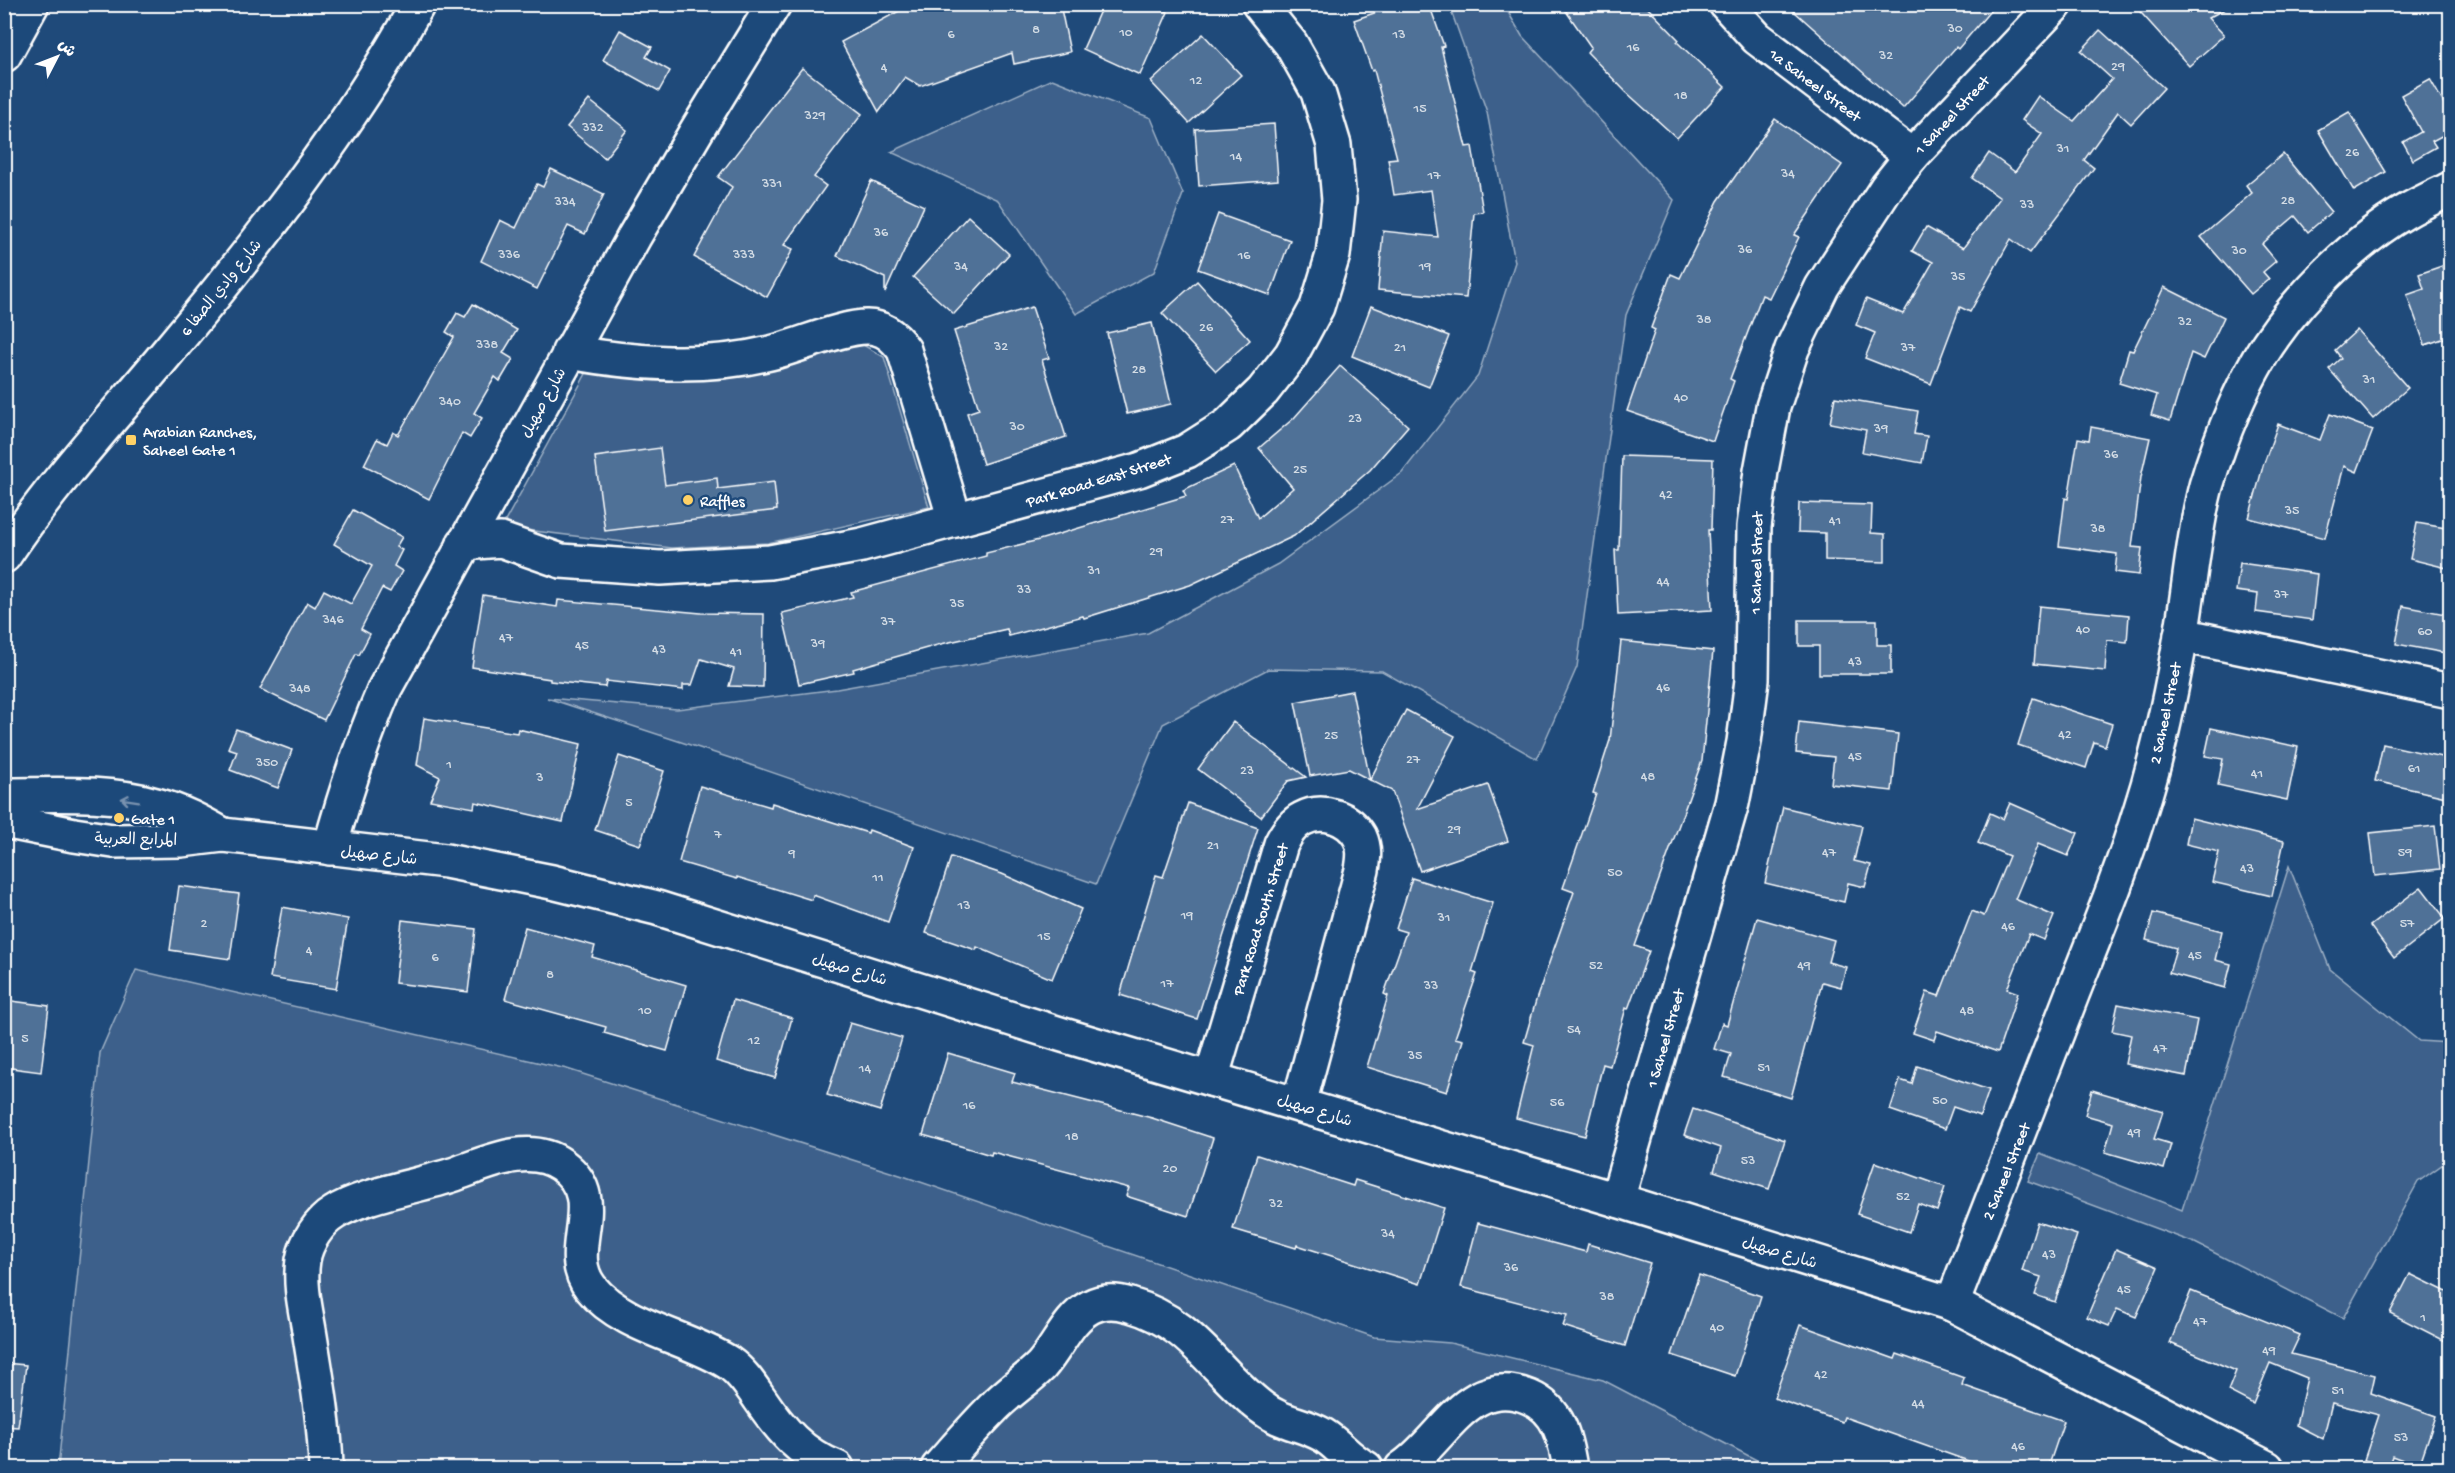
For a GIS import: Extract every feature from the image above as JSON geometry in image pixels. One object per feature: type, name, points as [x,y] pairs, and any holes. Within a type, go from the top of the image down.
[{"type":"street","points":[[4,55],[32,4]]},
{"type":"street","name":"شارع وادي الصفا 6","points":[[4,555],[57,484],[193,321],[281,210],[342,126],[399,39],[418,4]]},
{"type":"street","name":"Park Road East Street","points":[[464,543],[501,540],[561,561],[660,568],[770,562],[861,545],[1129,473],[1187,451],[1228,425],[1263,391],[1291,355],[1317,307],[1334,255],[1339,200],[1334,145],[1318,92],[1292,44],[1258,4]]},
{"type":"street","name":"1a Saheel Street","points":[[1726,4],[1756,38],[1912,156]]},
{"type":"street","name":"1 Saheel Street","points":[[1617,1200],[1734,793],[1752,680],[1754,526],[1761,471],[1773,407],[1792,349],[1822,287],[1887,187],[1912,156],[2056,4]]},
{"type":"street","name":"شارع صهيل","points":[[330,848],[352,772],[384,688],[569,352],[697,130],[778,7]]},
{"type":"street","name":"2 Saheel Street","points":[[1952,1304],[2118,878],[2142,806],[2162,733],[2181,635],[2193,544],[2206,487],[2223,434],[2272,337],[2310,291],[2350,252],[2403,212],[2451,189]]},
{"type":"street","points":[[569,352],[649,363],[689,363],[729,360],[769,353],[853,329],[868,327],[883,330],[895,338],[904,350],[955,520]]},
{"type":"street","points":[[2181,635],[2451,691]]},
{"type":"street","name":"المرابع العربية","points":[[4,795],[125,798],[156,805],[183,827]]},
{"type":"street","points":[[74,835],[73,815],[77,796]]},
{"type":"street","name":"Park Road South Street","points":[[1210,1079],[1281,844],[1289,829],[1302,819],[1318,814],[1335,816],[1349,824],[1360,837],[1365,853],[1299,1104]]},
{"type":"street","name":"المرابع العربية","points":[[4,821],[113,840],[183,827],[223,835]]},
{"type":"street","name":"شارع صهيل","points":[[223,835],[446,861],[552,882],[657,908],[1210,1079],[1617,1200],[1952,1304],[2267,1468]]},
{"type":"street","points":[[326,1468],[321,1414],[302,1286],[303,1258],[314,1233],[333,1213],[358,1202],[431,1182],[511,1156],[528,1154],[546,1157],[562,1165],[574,1177],[582,1193],[586,1211],[579,1258],[582,1272],[601,1298],[631,1317],[670,1337],[712,1353],[731,1365],[747,1381],[778,1426],[792,1441],[807,1454],[837,1468]]},
{"type":"street","points":[[938,1468],[994,1406],[1040,1367],[1079,1315],[1092,1306],[1106,1302],[1122,1302],[1139,1307],[1169,1321],[1201,1346],[1248,1396],[1270,1414],[1323,1436],[1366,1468]]},
{"type":"street","points":[[1402,1468],[1464,1408],[1489,1394],[1504,1391],[1520,1393],[1536,1400],[1559,1422],[1566,1440],[1570,1468]]},
{"type":"shaded area","points":[[1449,5],[1504,5],[1522,36],[1674,200],[1626,315],[1577,667],[1537,759],[1382,671],[1268,669],[1163,724],[1096,884],[733,759],[547,698],[677,709],[837,689],[1148,633],[1278,564],[1402,473],[1478,376],[1515,262],[1487,112]]},
{"type":"shaded area","points":[[1052,79],[1151,118],[1183,194],[1154,272],[1076,314],[998,200],[891,152]]},
{"type":"shaded area","points":[[851,338],[884,357],[929,507],[768,543],[672,548],[502,527],[593,361]]},
{"type":"shaded area","points":[[2289,866],[2330,969],[2419,1041],[2450,1043],[2450,1159],[2418,1182],[2343,1318],[2195,1243],[2028,1181],[2040,1154],[2182,1210]]},
{"type":"shaded area","points":[[136,970],[567,1069],[903,1176],[1374,1337],[1450,1343],[1603,1380],[1772,1468],[58,1468],[100,1053]]},
{"type":"building","points":[[912,4],[1060,4],[1070,52],[1014,64],[1012,53],[920,86],[905,77],[879,112],[841,42]]},
{"type":"building","points":[[1103,4],[1152,4],[1168,12],[1140,75],[1083,49]]},
{"type":"building","points":[[1400,4],[1429,4],[1444,46],[1441,47],[1466,147],[1472,146],[1483,212],[1474,213],[1466,298],[1378,290],[1383,231],[1438,237],[1431,190],[1394,195],[1388,159],[1397,158],[1374,70],[1372,71],[1354,20]]},
{"type":"building","points":[[1561,4],[1644,4],[1679,40],[1677,42],[1725,87],[1677,138],[1626,92],[1587,52],[1591,47]]},
{"type":"building","points":[[1786,4],[1996,4],[1903,108]]},
{"type":"building","points":[[2133,4],[2234,4],[2208,18],[2224,35],[2189,66]]},
{"type":"building","points":[[620,30],[652,47],[646,57],[670,71],[659,91],[603,60]]},
{"type":"building","points":[[2100,30],[2164,88],[2131,124],[2118,112],[2084,160],[2094,168],[2030,253],[2011,239],[1970,312],[1960,307],[1931,384],[1865,358],[1875,333],[1856,325],[1866,299],[1903,314],[1933,262],[1912,251],[1926,227],[1963,248],[2000,198],[1972,178],[1989,153],[2015,172],[2042,134],[2022,120],[2038,96],[2074,121],[2112,79],[2081,51]]},
{"type":"building","points":[[1203,34],[1241,75],[1189,123],[1151,82]]},
{"type":"building","points":[[802,68],[862,114],[814,177],[826,186],[784,245],[793,249],[767,297],[694,257],[732,187],[718,177]]},
{"type":"building","points":[[2430,79],[2451,116],[2451,131],[2432,141],[2436,147],[2413,160],[2403,142],[2421,132],[2401,95]]},
{"type":"building","points":[[589,100],[627,130],[605,158],[567,127]]},
{"type":"building","points":[[2349,112],[2386,172],[2354,191],[2318,130]]},
{"type":"building","points":[[1775,119],[1842,165],[1794,235],[1799,237],[1769,298],[1762,295],[1730,379],[1734,381],[1713,441],[1627,411],[1655,330],[1651,328],[1671,274],[1680,278],[1718,201]]},
{"type":"building","points":[[1274,124],[1278,180],[1199,186],[1195,129]]},
{"type":"building","points":[[2283,154],[2331,212],[2308,232],[2295,216],[2262,244],[2276,261],[2263,272],[2269,279],[2251,294],[2201,237],[2252,193],[2246,185]]},
{"type":"building","points":[[551,169],[604,194],[585,234],[568,226],[537,289],[481,261],[500,220],[516,228],[537,184],[543,187]]},
{"type":"building","points":[[871,181],[924,206],[885,293],[885,278],[837,256]]},
{"type":"building","points":[[1218,214],[1290,240],[1270,295],[1198,269]]},
{"type":"building","points":[[968,216],[1009,254],[954,314],[913,277]]},
{"type":"building","points":[[2442,266],[2451,289],[2451,336],[2425,345],[2407,295],[2424,289],[2419,274]]},
{"type":"building","points":[[1197,281],[1250,340],[1216,371],[1162,313]]},
{"type":"building","points":[[2164,287],[2224,317],[2204,359],[2191,353],[2170,421],[2151,415],[2157,395],[2119,383],[2129,350],[2133,351]]},
{"type":"building","points":[[473,304],[517,330],[503,353],[513,359],[500,381],[495,377],[474,413],[482,418],[470,438],[462,433],[429,499],[364,465],[377,439],[387,444],[393,432],[398,435],[454,337],[446,332],[457,313],[465,317]]},
{"type":"building","points":[[1371,306],[1449,336],[1429,387],[1352,356]]},
{"type":"building","points":[[1032,307],[1049,358],[1042,360],[1066,437],[983,464],[967,413],[979,409],[954,331]]},
{"type":"building","points":[[1152,323],[1171,404],[1127,414],[1107,333]]},
{"type":"building","points":[[2357,330],[2408,388],[2373,419],[2329,369],[2341,358],[2335,350]]},
{"type":"building","points":[[1340,366],[1408,426],[1370,470],[1294,536],[1190,585],[1084,618],[1083,616],[1009,636],[1007,629],[941,644],[853,669],[854,672],[799,684],[782,613],[853,597],[851,592],[986,556],[986,553],[1039,540],[1186,496],[1183,490],[1234,466],[1258,518],[1293,488],[1259,448],[1294,418]]},
{"type":"building","points":[[1835,397],[1918,411],[1914,434],[1927,436],[1922,463],[1862,452],[1866,430],[1830,423]]},
{"type":"building","points":[[2330,414],[2373,430],[2357,472],[2344,466],[2325,538],[2249,518],[2263,466],[2278,424],[2320,440]]},
{"type":"building","points":[[2091,427],[2150,438],[2141,477],[2132,547],[2142,548],[2139,575],[2115,572],[2117,554],[2059,546],[2065,498],[2068,499],[2078,438],[2089,440]]},
{"type":"building","name":"Raffles","points":[[660,448],[665,485],[717,478],[718,489],[774,482],[777,510],[605,531],[595,457]]},
{"type":"building","points":[[1622,456],[1713,459],[1711,530],[1708,530],[1712,610],[1618,615],[1615,550],[1619,550]]},
{"type":"building","points":[[1799,503],[1872,505],[1871,533],[1885,534],[1885,562],[1825,560],[1825,533],[1798,532]]},
{"type":"building","points":[[353,510],[402,537],[396,547],[402,550],[394,566],[402,571],[390,592],[382,588],[361,629],[370,634],[359,655],[356,654],[324,720],[260,689],[307,602],[315,607],[324,590],[351,604],[372,566],[334,544]]},
{"type":"building","points":[[2417,523],[2451,529],[2451,569],[2410,559]]},
{"type":"building","points":[[2240,563],[2317,574],[2312,620],[2256,612],[2258,594],[2236,591]]},
{"type":"building","points":[[483,595],[557,607],[558,600],[701,613],[764,614],[763,687],[729,686],[734,669],[701,659],[692,685],[683,685],[683,690],[606,681],[605,687],[550,681],[550,679],[472,667]]},
{"type":"building","points":[[2039,606],[2129,615],[2127,642],[2107,640],[2105,671],[2034,664]]},
{"type":"building","points":[[2403,606],[2451,615],[2451,654],[2396,644]]},
{"type":"building","points":[[1799,620],[1877,620],[1877,645],[1891,645],[1891,674],[1819,674],[1819,646],[1799,646]]},
{"type":"building","points":[[1621,641],[1713,651],[1702,761],[1635,946],[1649,951],[1628,1009],[1626,1008],[1610,1066],[1603,1064],[1585,1136],[1516,1118],[1534,1045],[1524,1042],[1537,997],[1574,892],[1563,888],[1596,794],[1593,793],[1610,740]]},
{"type":"building","points":[[1352,691],[1370,780],[1349,769],[1310,776],[1295,702]]},
{"type":"building","points":[[2033,698],[2112,724],[2105,746],[2094,742],[2086,768],[2018,745]]},
{"type":"building","points":[[1406,710],[1455,736],[1417,809],[1488,785],[1508,841],[1420,871],[1392,791],[1370,780]]},
{"type":"building","points":[[424,718],[517,733],[518,729],[581,744],[563,822],[475,802],[474,808],[430,800],[440,777],[417,765]]},
{"type":"building","points":[[1233,722],[1306,777],[1288,781],[1261,817],[1198,769]]},
{"type":"building","points":[[1799,722],[1898,734],[1892,791],[1831,784],[1834,757],[1796,753]]},
{"type":"building","points":[[2211,728],[2298,747],[2287,800],[2218,785],[2223,759],[2205,756]]},
{"type":"building","points":[[236,729],[292,750],[278,788],[230,770],[237,751],[228,748]]},
{"type":"building","points":[[2383,744],[2451,759],[2451,776],[2446,797],[2375,781]]},
{"type":"building","points":[[619,756],[664,771],[640,845],[595,830]]},
{"type":"building","points":[[700,786],[771,807],[772,803],[868,833],[869,830],[914,847],[888,922],[813,895],[812,900],[679,862]]},
{"type":"building","points":[[1188,803],[1258,828],[1197,1019],[1120,995],[1156,875],[1163,877]]},
{"type":"building","points":[[2010,803],[2078,833],[2068,856],[2038,844],[2015,899],[2054,916],[2044,940],[2029,934],[2007,989],[2018,993],[1998,1052],[1937,1031],[1934,1040],[1913,1033],[1927,992],[1939,996],[1972,911],[1984,916],[2009,856],[1978,843],[1990,813],[2003,819]]},
{"type":"building","points":[[1783,807],[1862,826],[1854,861],[1871,865],[1865,887],[1848,883],[1844,902],[1765,883]]},
{"type":"building","points":[[2191,818],[2284,841],[2272,896],[2212,882],[2219,852],[2186,844]]},
{"type":"building","points":[[2435,826],[2440,869],[2375,876],[2370,833]]},
{"type":"building","points":[[951,857],[1002,874],[1081,909],[1052,979],[977,947],[976,950],[926,933]]},
{"type":"building","points":[[1412,878],[1493,903],[1472,972],[1477,974],[1455,1038],[1463,1040],[1447,1092],[1367,1067],[1388,996],[1384,994],[1406,932],[1396,929]]},
{"type":"building","points":[[179,886],[239,894],[230,959],[170,950]]},
{"type":"building","points":[[2421,887],[2445,918],[2394,958],[2370,926]]},
{"type":"building","points":[[282,907],[348,919],[336,989],[270,978]]},
{"type":"building","points":[[2153,913],[2222,931],[2215,960],[2231,964],[2225,988],[2169,973],[2176,948],[2146,940]]},
{"type":"building","points":[[1757,918],[1834,940],[1828,962],[1846,967],[1841,987],[1822,982],[1791,1098],[1724,1077],[1731,1054],[1714,1049],[1722,1023],[1727,1025]]},
{"type":"building","points":[[402,920],[476,929],[468,992],[395,983]]},
{"type":"building","points":[[525,927],[595,946],[592,957],[686,985],[667,1051],[604,1033],[606,1027],[505,999]]},
{"type":"building","points":[[4,1000],[49,1006],[41,1072],[4,1067]]},
{"type":"building","points":[[733,1000],[792,1018],[775,1078],[716,1061]]},
{"type":"building","points":[[2118,1004],[2197,1020],[2186,1076],[2125,1064],[2131,1035],[2112,1031]]},
{"type":"building","points":[[850,1023],[902,1038],[880,1111],[827,1095]]},
{"type":"building","points":[[948,1053],[1015,1073],[1012,1082],[1152,1118],[1213,1138],[1188,1216],[1126,1196],[1129,1188],[992,1152],[991,1155],[923,1135]]},
{"type":"building","points":[[1917,1066],[1989,1090],[1980,1116],[1953,1107],[1945,1129],[1890,1110],[1900,1080],[1912,1084]]},
{"type":"building","points":[[2092,1090],[2163,1111],[2154,1139],[2171,1144],[2164,1169],[2105,1152],[2113,1123],[2085,1115]]},
{"type":"building","points":[[1693,1109],[1785,1140],[1769,1189],[1714,1171],[1721,1148],[1684,1135]]},
{"type":"building","points":[[1257,1155],[1353,1186],[1355,1180],[1444,1208],[1420,1284],[1297,1245],[1296,1248],[1233,1229]]},
{"type":"building","points":[[1875,1162],[1945,1187],[1937,1211],[1918,1204],[1909,1232],[1857,1214]]},
{"type":"building","points":[[2037,1222],[2077,1235],[2055,1302],[2035,1295],[2041,1277],[2022,1271]]},
{"type":"building","points":[[1478,1223],[1586,1252],[1588,1244],[1650,1263],[1625,1346],[1563,1326],[1567,1315],[1461,1287]]},
{"type":"building","points":[[2116,1249],[2158,1267],[2136,1317],[2117,1309],[2109,1326],[2087,1317]]},
{"type":"building","points":[[2410,1274],[2451,1294],[2451,1344],[2390,1313]]},
{"type":"building","points":[[1699,1275],[1761,1296],[1735,1376],[1672,1355]]},
{"type":"building","points":[[2191,1291],[2300,1335],[2291,1354],[2375,1375],[2371,1393],[2436,1416],[2419,1466],[2392,1456],[2388,1468],[2364,1460],[2379,1415],[2332,1403],[2323,1439],[2296,1425],[2307,1378],[2270,1363],[2253,1404],[2228,1391],[2236,1371],[2170,1343]]},
{"type":"building","points":[[1800,1325],[1895,1359],[1897,1354],[1964,1378],[1962,1385],[2064,1421],[2048,1468],[1972,1468],[1974,1463],[1844,1417],[1842,1422],[1774,1398]]},
{"type":"building","points":[[4,1363],[26,1365],[18,1427],[4,1426]]},
{"type":"place","name":"Arabian Ranches, Saheel Gate 1","points":[[131,440]]},
{"type":"place","name":"Raffles","points":[[688,500]]},
{"type":"place","name":"Gate 1","points":[[119,818]]}]
